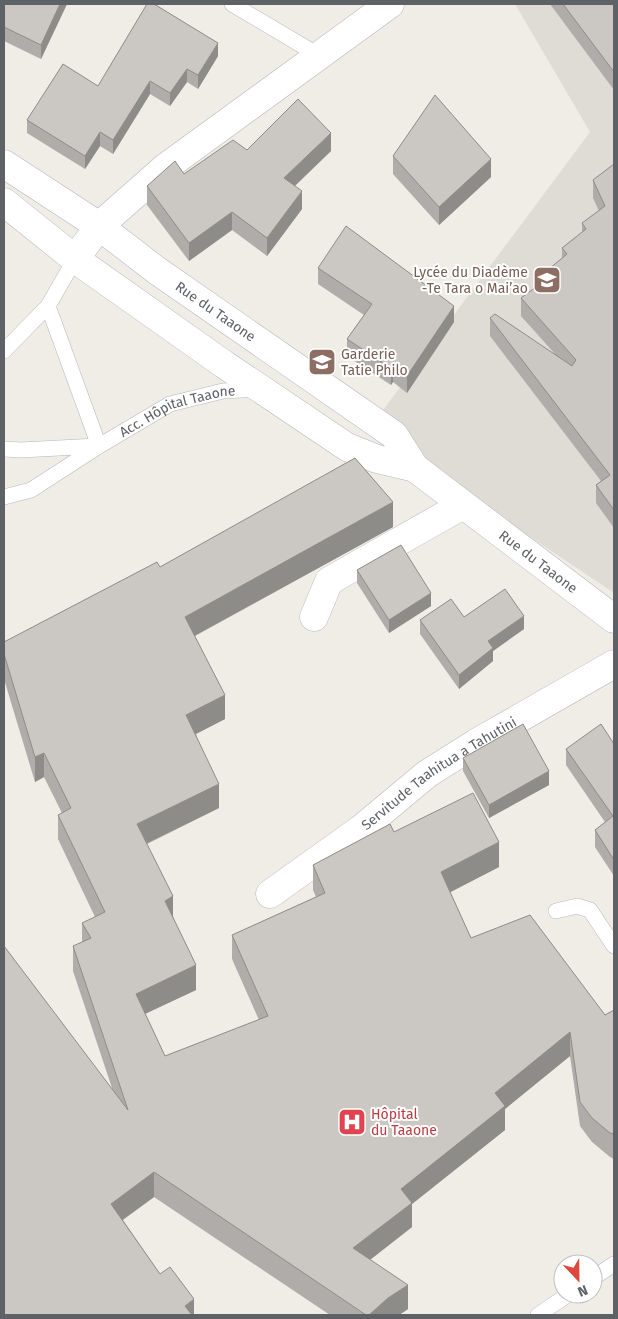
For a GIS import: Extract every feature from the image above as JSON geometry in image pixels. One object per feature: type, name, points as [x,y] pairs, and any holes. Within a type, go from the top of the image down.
[{"type":"main road","points":[[75,259],[99,226],[166,167],[390,4]]},
{"type":"main road","name":"Rue du Taaone","points":[[4,164],[99,226],[164,275],[394,435],[416,468],[614,619]]},
{"type":"main road","name":"Rue du Taaone","points":[[4,202],[75,259],[225,366],[347,447],[378,459],[416,468]]},
{"type":"main road","points":[[314,617],[329,581],[463,505]]},
{"type":"main road","name":"Servitude Taahitua a Tahutini","points":[[270,894],[361,829],[427,774],[476,743],[614,664]]},
{"type":"lane","points":[[232,4],[318,55]]},
{"type":"lane","points":[[4,351],[48,306],[75,259]]},
{"type":"lane","points":[[48,306],[99,446]]},
{"type":"lane","name":"Acc. Hôpital Taaone","points":[[4,497],[31,490],[99,446],[170,404],[223,391],[262,389]]},
{"type":"lane","name":"Acc. Hôpital Taaone","points":[[4,449],[21,450],[99,446]]},
{"type":"lane","points":[[556,911],[576,906],[590,910],[614,946]]},
{"type":"lane","points":[[603,1271],[614,1264]]},
{"type":"lane","points":[[538,1315],[554,1304]]},
{"type":"shaded area","name":"Lycée du Diadème -Te Tara o Mai’ao","points":[[515,4],[614,4],[614,593],[369,429],[590,132]]},
{"type":"building","points":[[4,4],[60,4],[41,45],[4,27]]},
{"type":"building","points":[[147,4],[154,4],[218,43],[198,75],[187,69],[170,93],[150,81],[113,140],[100,132],[85,156],[27,120],[63,64],[98,86]]},
{"type":"building","points":[[563,4],[614,4],[614,72]]},
{"type":"building","points":[[435,95],[491,159],[439,207],[393,156]]},
{"type":"building","points":[[298,99],[331,133],[284,178],[302,191],[267,238],[232,212],[189,243],[147,186],[175,161],[184,174],[233,140],[247,150]]},
{"type":"building","points":[[614,164],[614,510],[596,485],[610,475],[490,318],[495,314],[572,366],[576,360],[521,298],[544,281],[543,274],[567,254],[562,248],[586,229],[582,223],[605,206],[593,180]]},
{"type":"building","points":[[346,226],[454,306],[407,376],[393,366],[391,368],[347,339],[372,304],[318,268]]},
{"type":"building","points":[[355,458],[393,502],[185,617],[225,695],[186,715],[219,784],[137,824],[173,896],[165,901],[196,965],[136,994],[165,1056],[268,1016],[232,935],[325,893],[313,865],[390,824],[394,832],[473,793],[499,842],[441,872],[471,938],[530,915],[605,1015],[614,1010],[614,1134],[610,1133],[592,1118],[580,1102],[570,1032],[495,1093],[505,1106],[401,1189],[412,1203],[353,1248],[408,1285],[388,1298],[369,1315],[366,1315],[154,1172],[111,1204],[160,1274],[170,1267],[194,1299],[185,1306],[192,1315],[4,1315],[4,946],[128,1110],[73,946],[91,938],[82,923],[105,912],[58,815],[71,808],[44,753],[35,757],[4,654],[4,642],[157,562],[160,567]]},
{"type":"building","points":[[401,545],[431,593],[389,620],[357,570]]},
{"type":"building","points":[[505,589],[524,616],[488,641],[493,648],[459,675],[420,620],[451,599],[464,617]]},
{"type":"building","points":[[523,724],[549,771],[489,805],[463,758]]},
{"type":"building","points":[[601,724],[614,744],[614,860],[595,830],[613,816],[566,749]]},
{"type":"place","name":"Lycée du Diadème -Te Tara o Mai’ao","points":[[547,280]]},
{"type":"place","name":"Garderie Tatie Philo","points":[[322,362]]},
{"type":"place","name":"Hôpital du Taaone","points":[[352,1122]]}]
